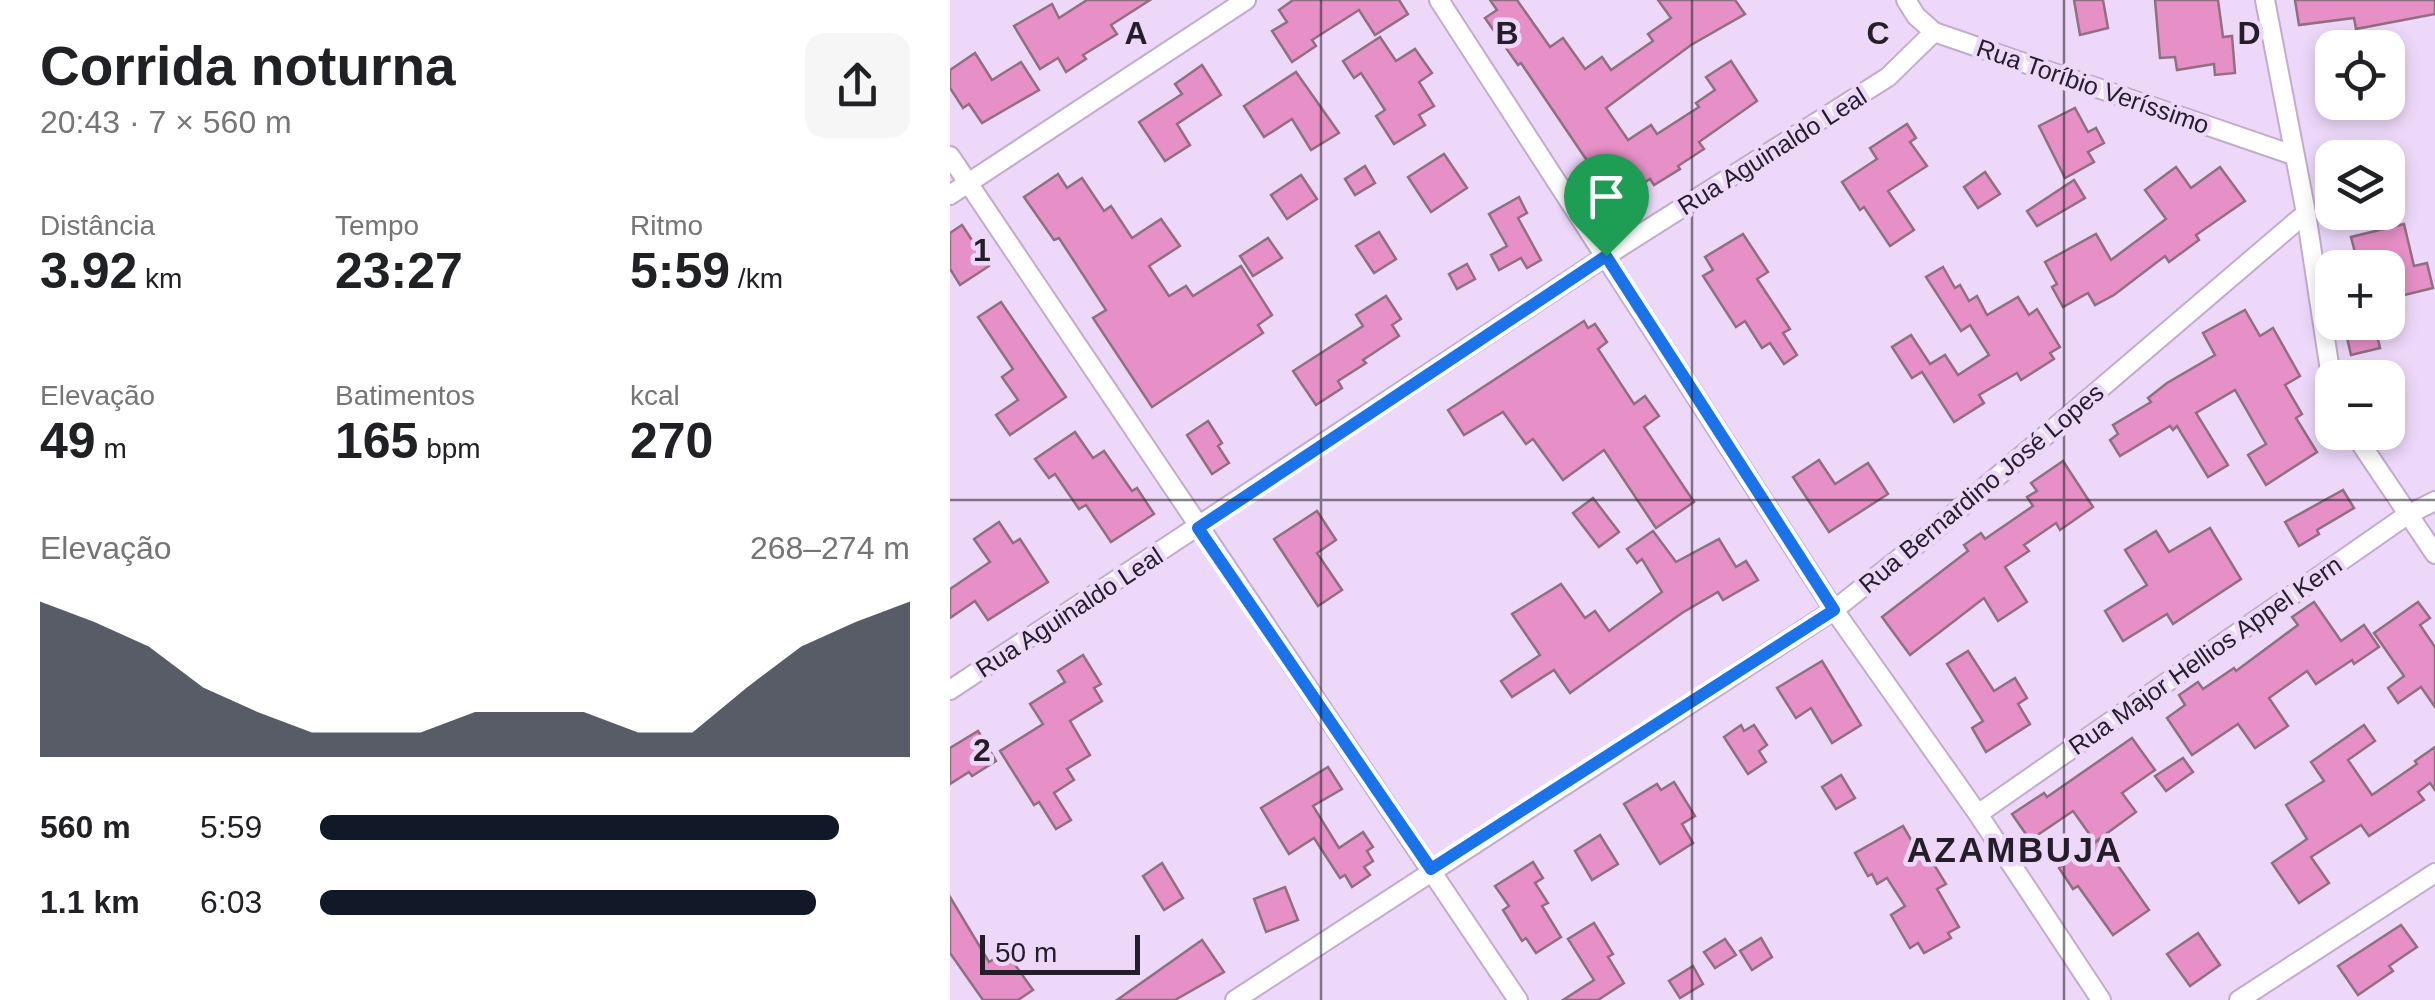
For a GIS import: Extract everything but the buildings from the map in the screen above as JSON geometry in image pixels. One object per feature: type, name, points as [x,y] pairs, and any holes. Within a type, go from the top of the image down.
[{"type":"street","points":[[950,195],[1246,0]]},
{"type":"street","points":[[1439,0],[1834,610],[1978,814],[2102,1000]]},
{"type":"street","name":"Rua Toríbio Veríssimo","points":[[1906,0],[1916,16],[1934,32],[2293,155]]},
{"type":"street","points":[[2266,0],[2306,213],[2328,360]]},
{"type":"street","name":"Rua Aguinaldo Leal","points":[[950,690],[1606,256],[1888,77],[1934,32]]},
{"type":"street","points":[[950,156],[1518,1000]]},
{"type":"street","name":"Rua Bernardino José Lopes","points":[[1235,1000],[1834,610],[1930,534],[2306,213]]},
{"type":"street","points":[[2365,450],[2435,554]]},
{"type":"street","name":"Rua Major Hellios Appel Kern","points":[[1978,814],[2407,515],[2435,502]]},
{"type":"street","points":[[2240,1000],[2435,873]]},
{"type":"district","name":"AZAMBUJA","points":[[2015,850]]},
{"type":"route","points":[[1606,256],[1834,610],[1431,869],[1198,528],[1606,256]]}]
